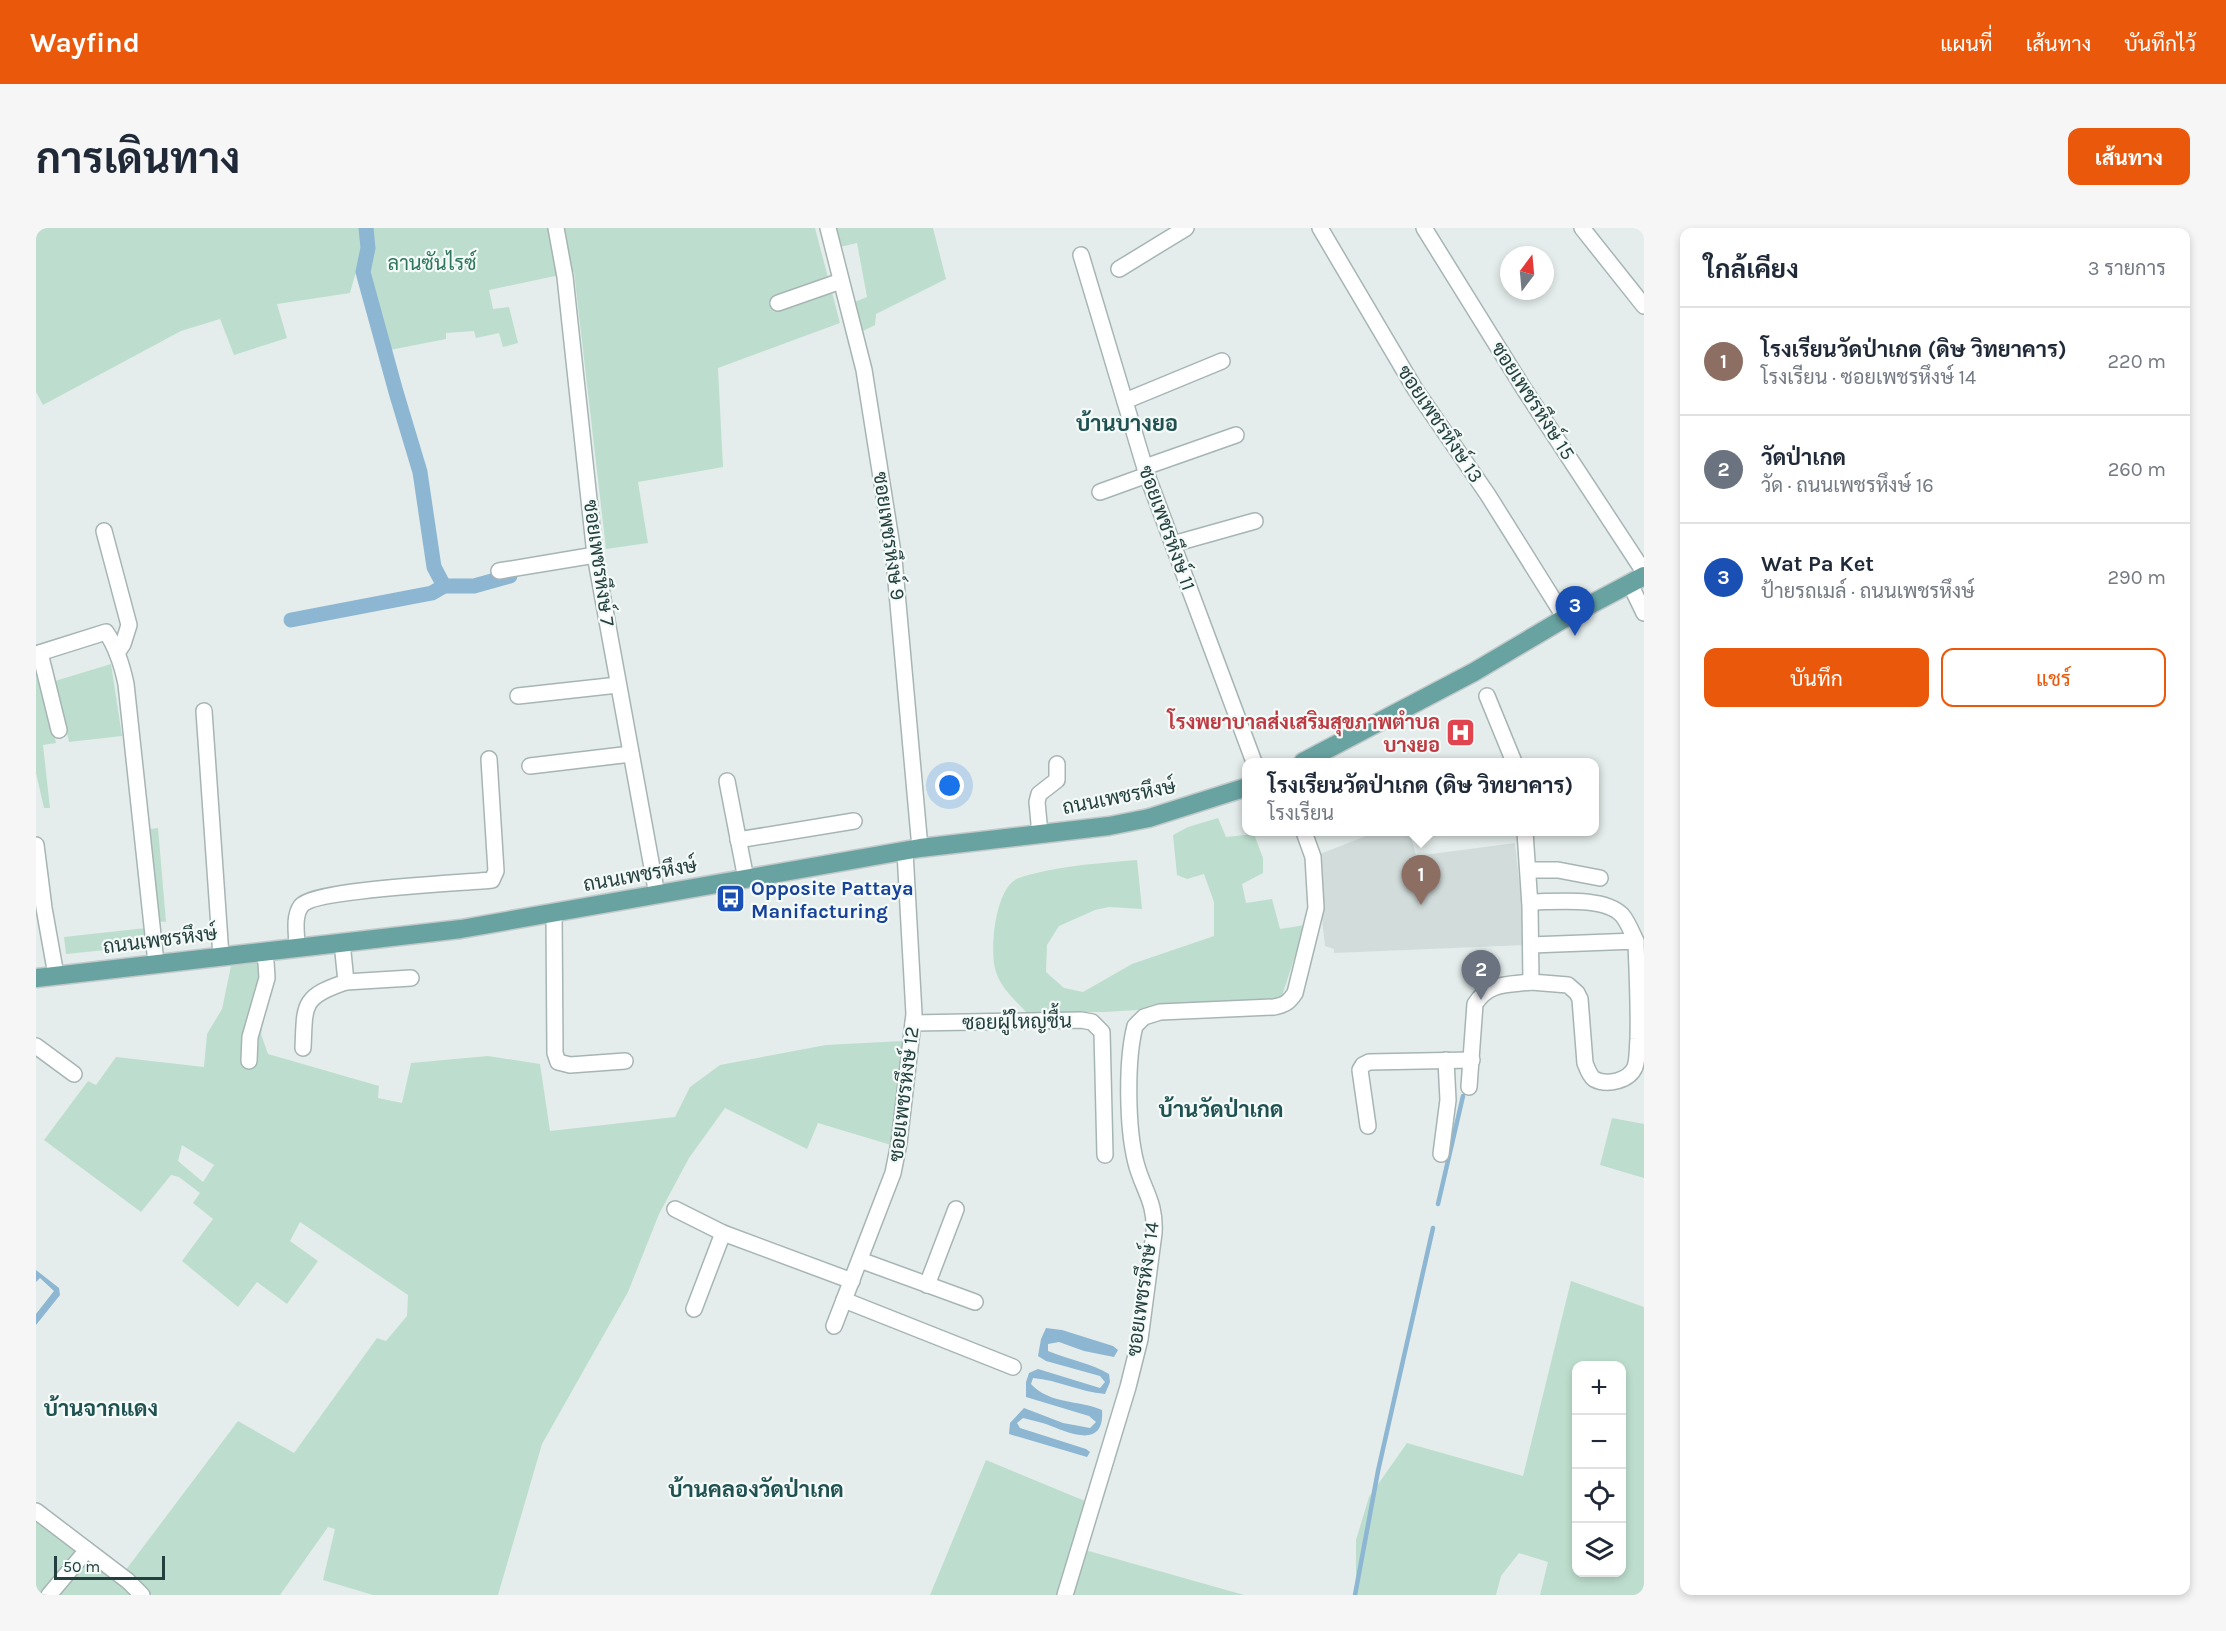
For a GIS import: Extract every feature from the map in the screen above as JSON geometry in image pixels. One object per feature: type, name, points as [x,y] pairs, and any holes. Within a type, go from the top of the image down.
[{"type":"main road","points":[[1311,758],[1474,672],[1639,577]]},
{"type":"main road","name":"ถนนเพชรหึงษ์","points":[[36,978],[461,928],[912,850],[1108,826],[1149,818],[1242,789]]},
{"type":"street","name":"ซอยเพชรหึงษ์ 7","points":[[556,228],[565,277],[595,555],[657,895]]},
{"type":"street","name":"ซอยเพชรหึงษ์ 9","points":[[828,228],[864,370],[894,559],[912,850]]},
{"type":"street","points":[[1119,269],[1186,228]]},
{"type":"street","name":"ซอยเพชรหึงษ์ 13","points":[[1320,228],[1415,389],[1488,495],[1565,618]]},
{"type":"street","name":"ซอยเพชรหึงษ์ 15","points":[[1424,228],[1639,577],[1644,613]]},
{"type":"street","points":[[1582,228],[1644,306]]},
{"type":"street","name":"ซอยเพชรหึงษ์ 11","points":[[1081,255],[1146,471],[1253,758]]},
{"type":"street","points":[[778,303],[842,281]]},
{"type":"street","points":[[1125,401],[1222,361]]},
{"type":"street","points":[[1100,492],[1236,435]]},
{"type":"street","points":[[1173,544],[1255,521]]},
{"type":"street","points":[[104,531],[129,625],[123,645],[117,653]]},
{"type":"street","points":[[499,571],[595,555]]},
{"type":"street","points":[[59,730],[38,654],[106,632],[117,653],[126,684],[156,963]]},
{"type":"street","points":[[1474,672],[1512,758]]},
{"type":"street","points":[[518,696],[618,685]]},
{"type":"street","points":[[204,711],[220,956]]},
{"type":"street","points":[[530,766],[631,754]]},
{"type":"street","points":[[297,947],[297,915],[301,906],[310,900],[366,891],[492,880],[496,871],[489,759]]},
{"type":"street","points":[[1040,834],[1037,802],[1039,794],[1057,780],[1057,764]]},
{"type":"street","points":[[727,781],[746,879]]},
{"type":"street","points":[[738,840],[854,821]]},
{"type":"street","name":"ซอยเพชรหึงษ์ 14","points":[[1065,1595],[1128,1387],[1140,1339],[1154,1233],[1155,1219],[1151,1201],[1136,1164],[1128,1100],[1135,1026],[1144,1017],[1160,1012],[1274,1007],[1290,1001],[1295,993],[1316,908],[1313,857],[1306,836]]},
{"type":"street","points":[[1525,836],[1530,902],[1531,982]]},
{"type":"street","points":[[36,845],[56,975]]},
{"type":"street","name":"ซอยเพชรหึงษ์ 12","points":[[834,1326],[893,1173],[905,1101],[913,1023],[912,850]]},
{"type":"street","points":[[1528,870],[1558,870],[1600,878]]},
{"type":"street","points":[[1468,1087],[1475,1004],[1481,993],[1491,987],[1531,982],[1568,986],[1577,993],[1580,999],[1585,1063],[1592,1078],[1616,1082],[1626,1077],[1636,1065],[1641,1002],[1635,941],[1623,916],[1613,908],[1601,904],[1530,902]]},
{"type":"street","points":[[554,913],[555,1053],[558,1062],[570,1065],[625,1061]]},
{"type":"street","points":[[1531,945],[1635,941]]},
{"type":"street","points":[[342,942],[346,982]]},
{"type":"street","points":[[249,1061],[250,1037],[267,978],[266,962],[261,951]]},
{"type":"street","points":[[303,1048],[305,1009],[311,999],[327,988],[346,982],[411,978]]},
{"type":"street","name":"ซอยผู้ใหญ่ชื้น","points":[[913,1023],[1081,1020],[1092,1022],[1102,1032],[1106,1155]]},
{"type":"street","points":[[36,1046],[74,1074]]},
{"type":"street","points":[[1441,1154],[1448,1100],[1446,1060]]},
{"type":"street","points":[[1368,1126],[1360,1070],[1363,1065],[1369,1062],[1472,1060]]},
{"type":"street","points":[[675,1209],[723,1233],[852,1281]]},
{"type":"street","points":[[927,1285],[956,1209]]},
{"type":"street","points":[[694,1309],[723,1233]]},
{"type":"street","points":[[860,1260],[975,1302]]},
{"type":"street","points":[[844,1300],[1012,1367]]},
{"type":"street","points":[[36,1511],[142,1595]]},
{"type":"street","points":[[49,1595],[87,1550]]},
{"type":"shaded area","points":[[1366,836],[1411,836],[1416,856],[1515,843],[1526,945],[1334,953],[1334,949],[1325,946],[1315,856]]},
{"type":"green space","points":[[36,228],[361,228],[363,247],[350,293],[277,304],[287,338],[234,355],[220,319],[181,331],[43,405],[36,392]]},
{"type":"green space","name":"ลานซันไรซ์","points":[[371,228],[815,228],[840,323],[718,368],[723,467],[638,482],[648,543],[606,549],[574,272],[489,290],[493,309],[509,307],[518,343],[503,347],[499,333],[476,338],[474,331],[446,333],[446,339],[390,350],[369,275]]},
{"type":"green space","points":[[834,228],[933,228],[946,279],[876,314],[875,325],[859,333],[852,303],[867,297],[857,243],[840,247]]},
{"type":"green space","points":[[111,664],[122,736],[69,742],[55,681]]},
{"type":"green space","points":[[36,665],[56,743],[43,745],[50,808],[44,808],[36,773]]},
{"type":"green space","points":[[1218,818],[1226,837],[1255,836],[1263,858],[1263,873],[1242,884],[1246,903],[1272,899],[1280,929],[1305,925],[1281,999],[1271,1002],[1104,1012],[1026,1012],[1001,983],[994,963],[995,923],[998,909],[1008,887],[1017,879],[1045,871],[1071,866],[1137,860],[1142,909],[1109,907],[1095,910],[1059,926],[1047,945],[1046,972],[1064,988],[1083,992],[1132,964],[1214,936],[1214,902],[1204,874],[1187,879],[1177,875],[1173,835],[1188,827]]},
{"type":"green space","points":[[158,828],[166,922],[155,921],[143,830]]},
{"type":"green space","points":[[146,928],[146,946],[66,954],[64,937]]},
{"type":"green space","points":[[275,959],[261,1034],[268,1054],[379,1086],[378,1098],[402,1103],[411,1063],[488,1056],[540,1064],[550,1131],[675,1117],[690,1087],[720,1065],[826,1045],[902,1041],[891,1145],[818,1123],[807,1149],[725,1108],[689,1158],[659,1214],[628,1292],[542,1444],[498,1595],[373,1595],[323,1580],[335,1529],[328,1527],[280,1595],[152,1595],[125,1571],[238,1421],[294,1453],[377,1338],[386,1341],[407,1316],[408,1295],[300,1222],[290,1241],[318,1261],[287,1304],[257,1282],[238,1307],[182,1261],[213,1219],[193,1203],[200,1193],[179,1177],[171,1175],[141,1212],[44,1140],[88,1081],[96,1085],[116,1057],[204,1067],[207,1034],[222,1009],[231,966]],"holes":[[[182,1145],[214,1165],[203,1182],[178,1161]]]},
{"type":"green space","points":[[1612,1118],[1644,1124],[1644,1178],[1600,1165]]},
{"type":"green space","points":[[1571,1281],[1644,1307],[1644,1585],[1641,1595],[1540,1595],[1548,1562],[1519,1553],[1501,1576],[1496,1595],[1356,1595],[1356,1540],[1369,1497],[1407,1443],[1523,1476]]},
{"type":"green space","points":[[986,1460],[1085,1501],[1058,1595],[930,1595]]},
{"type":"green space","points":[[36,1518],[135,1595],[36,1595]]},
{"type":"green space","points":[[1085,1550],[1244,1595],[1071,1595]]},
{"type":"water","points":[[36,1270],[59,1288],[60,1295],[36,1325],[36,1314],[54,1291],[40,1278],[36,1282]]},
{"type":"water","points":[[1046,1328],[1062,1330],[1113,1346],[1118,1350],[1114,1357],[1084,1351],[1059,1342],[1048,1344],[1048,1351],[1109,1374],[1110,1382],[1105,1394],[1042,1379],[1033,1378],[1031,1384],[1046,1395],[1102,1410],[1101,1423],[1097,1431],[1091,1435],[1074,1434],[1023,1418],[1017,1423],[1020,1428],[1086,1449],[1090,1452],[1087,1457],[1009,1434],[1010,1423],[1024,1408],[1063,1423],[1090,1428],[1096,1422],[1089,1416],[1026,1397],[1026,1382],[1029,1373],[1038,1369],[1100,1388],[1105,1382],[1100,1376],[1046,1361],[1038,1356]]},
{"type":"waterway","points":[[366,228],[368,248],[363,272],[420,472],[434,567],[444,586],[474,586],[510,576]]},
{"type":"waterway","points":[[291,620],[432,593],[444,586]]},
{"type":"waterway","points":[[1438,1204],[1463,1096]]},
{"type":"waterway","points":[[1355,1595],[1378,1471],[1433,1228]]},
{"type":"place","name":"Wat Pa Ket","points":[[1575,636]]},
{"type":"place","name":"โรงพยาบาลส่งเสริมสุขภาพตำบล บางยอ","points":[[1461,733]]},
{"type":"place","name":"Opposite Pattaya Manifacturing","points":[[730,899]]},
{"type":"place","name":"โรงเรียนวัดป่าเกด (ดิษ วิทยาคาร)","points":[[1421,905]]},
{"type":"place","name":"วัดป่าเกด","points":[[1481,1000]]},
{"type":"district","name":"บ้านบางยอ","points":[[1127,424]]},
{"type":"district","name":"บ้านวัดป่าเกด","points":[[1221,1110]]},
{"type":"district","name":"บ้านจากแดง","points":[[101,1409]]},
{"type":"district","name":"บ้านคลองวัดป่าเกด","points":[[756,1490]]}]
